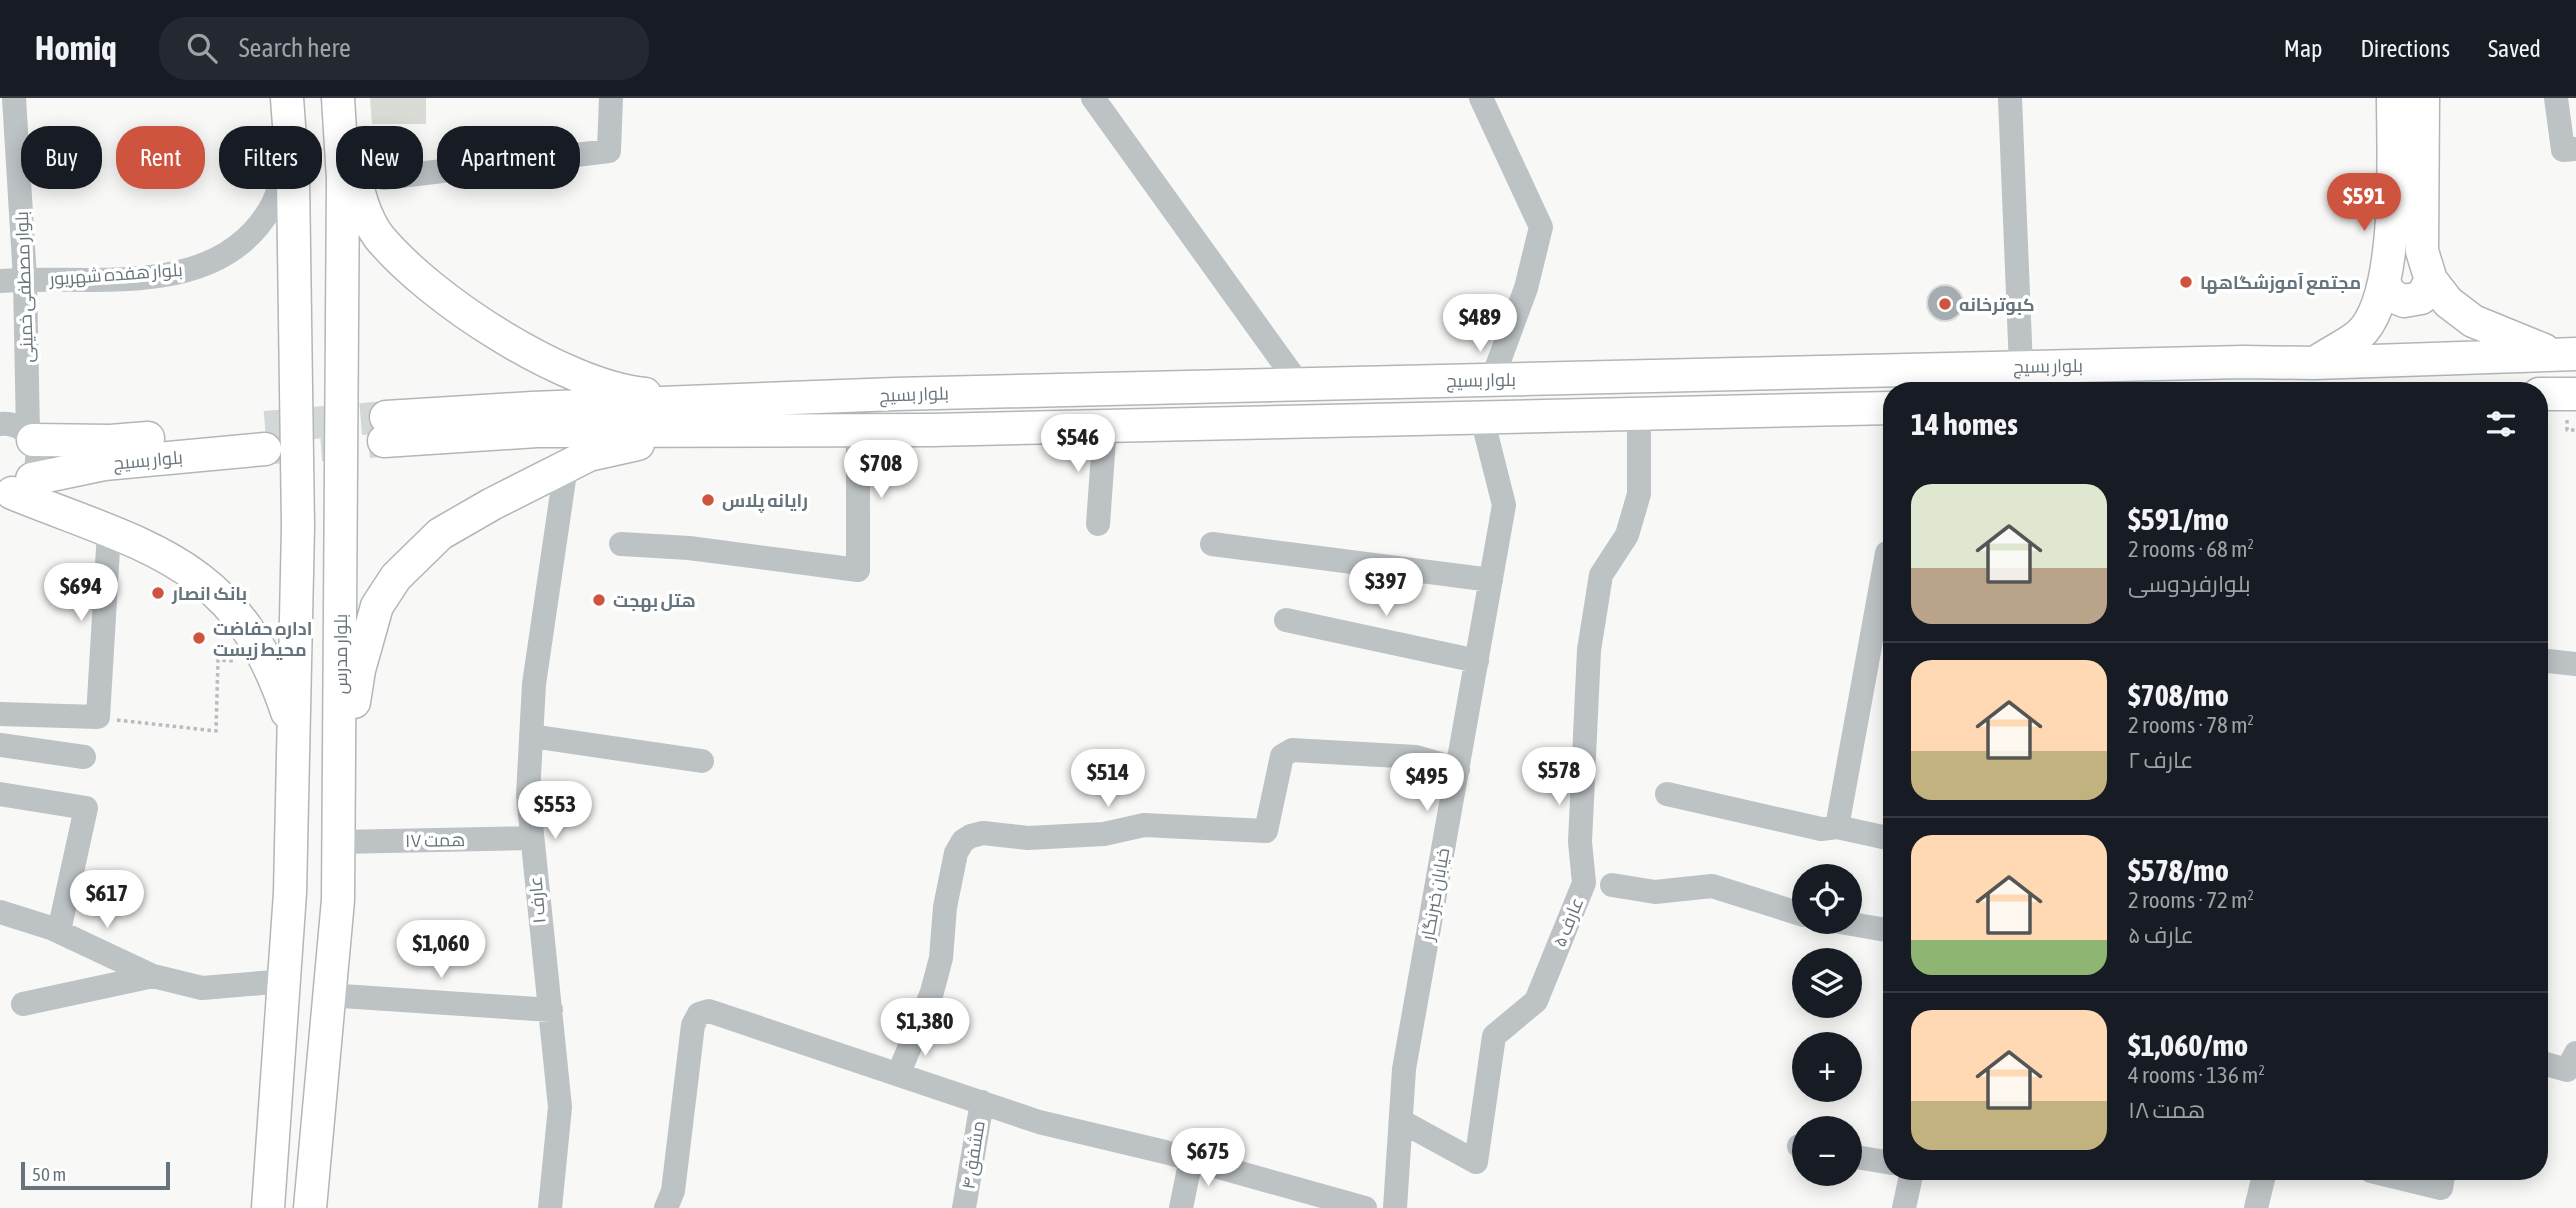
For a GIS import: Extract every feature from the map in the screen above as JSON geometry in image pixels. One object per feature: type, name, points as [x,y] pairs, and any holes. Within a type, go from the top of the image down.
[{"type":"main road","points":[[287,98],[289,126]]},
{"type":"main road","points":[[339,98],[360,199],[378,235],[424,283],[470,318],[556,365],[627,392],[716,416]]},
{"type":"main road","name":"بلوار مدرس","points":[[310,1208],[327,995],[338,900],[343,179],[339,98]]},
{"type":"main road","points":[[2314,363],[2361,334],[2381,298],[2390,234],[2393,98]]},
{"type":"main road","points":[[2423,98],[2422,251],[2431,280],[2448,302],[2473,321],[2566,354]]},
{"type":"main road","points":[[268,1208],[285,981],[294,733],[298,527],[292,189]]},
{"type":"main road","points":[[2384,282],[2390,295],[2404,301],[2421,298],[2431,280]]},
{"type":"main road","name":"بلوار بسیج","points":[[385,429],[716,416],[1012,391],[2244,362],[2314,363],[2566,354]]},
{"type":"main road","points":[[1012,391],[1013,428]]},
{"type":"main road","points":[[2548,394],[2576,394]]},
{"type":"main road","name":"بلوار بسیج","points":[[716,416],[858,431],[1883,408]]},
{"type":"main road","points":[[339,796],[359,670],[377,607],[396,577],[440,534],[589,454],[716,416]]},
{"type":"main road","name":"بلوار بسیج","points":[[11,490],[104,464],[265,438],[110,441],[31,437]]},
{"type":"main road","points":[[11,490],[108,532],[141,542],[172,558],[216,589],[249,633],[275,676],[294,733]]},
{"type":"street","name":"بلوار مصطفی خمینی","points":[[11,490],[38,460],[31,437],[17,270],[14,98]]},
{"type":"street","points":[[423,173],[609,151],[611,98]]},
{"type":"street","points":[[1093,98],[1298,383]]},
{"type":"street","points":[[1481,98],[1541,227],[1526,288],[1492,380]]},
{"type":"street","points":[[2010,98],[2021,367]]},
{"type":"street","points":[[2556,98],[2563,150],[2576,149]]},
{"type":"street","name":"بلوار هفده شهریور","points":[[0,281],[17,270],[176,274],[213,263],[240,246],[271,209],[278,189]]},
{"type":"street","name":"عارف ۵","points":[[1401,1122],[1476,1163],[1494,1036],[1536,1001],[1584,883],[1580,842],[1589,650],[1601,575],[1627,535],[1639,494],[1639,414]]},
{"type":"street","name":"خیابان خبرنگار","points":[[1395,1208],[1404,1069],[1504,505],[1482,418]]},
{"type":"street","points":[[0,424],[18,427],[31,437]]},
{"type":"street","points":[[1098,524],[1105,426]]},
{"type":"street","points":[[621,544],[689,548],[858,570],[858,431]]},
{"type":"street","name":"عارف ۱","points":[[550,1208],[560,1107],[528,795],[534,684],[566,466]]},
{"type":"street","points":[[0,714],[98,717],[108,532]]},
{"type":"street","points":[[1212,544],[1491,580]]},
{"type":"street","points":[[1837,827],[1883,575]]},
{"type":"street","points":[[1286,620],[1476,661]]},
{"type":"street","points":[[2548,661],[2576,664]]},
{"type":"street","points":[[531,736],[702,761]]},
{"type":"street","points":[[0,745],[84,757]]},
{"type":"street","points":[[899,1073],[932,992],[942,958],[944,907],[956,853],[963,841],[971,835],[983,833],[1028,838],[1104,834],[1144,825],[1266,831],[1282,756],[1292,750],[1416,757],[1458,769]]},
{"type":"street","points":[[0,794],[86,808],[59,931]]},
{"type":"street","points":[[1667,794],[1821,829],[1837,827],[1883,836]]},
{"type":"street","name":"همت ۱۷","points":[[338,842],[532,838]]},
{"type":"street","points":[[1612,885],[1656,892],[1712,886],[1792,911]]},
{"type":"street","points":[[0,912],[59,931],[153,976],[202,988],[285,981]]},
{"type":"street","points":[[1862,926],[1883,929]]},
{"type":"street","points":[[23,1004],[153,976]]},
{"type":"street","points":[[327,995],[551,1010]]},
{"type":"street","points":[[666,1208],[673,1191],[693,1025],[699,1013],[709,1011],[1039,1122],[1191,1159],[1364,1208]]},
{"type":"street","points":[[2548,1065],[2567,1070],[2576,1053]]},
{"type":"street","name":"مشفق ۴","points":[[964,1208],[982,1102]]},
{"type":"street","points":[[1862,1158],[1883,1162]]},
{"type":"street","points":[[1181,1208],[1191,1159]]},
{"type":"street","points":[[1903,1208],[1910,1180]]},
{"type":"street","points":[[2256,1208],[2263,1180]]},
{"type":"street","points":[[2408,1180],[2441,1188],[2442,1180]]},
{"type":"path","points":[[2567,430],[2576,430]]},
{"type":"path","points":[[98,717],[216,732],[218,660],[267,663]]},
{"type":"shaded area","points":[[370,98],[426,98],[426,124],[372,124]]},
{"type":"building","name":"کبوترخانه","points":[[1945,285],[1958,290],[1963,303],[1958,316],[1945,321],[1932,316],[1927,303],[1932,290]]},
{"type":"tunnel","points":[[265,427],[386,417]]},
{"type":"tunnel","points":[[273,448],[384,441]]},
{"type":"place","name":"مجتمع آموزشگاهها","points":[[2186,282]]},
{"type":"place","name":"کبوترخانه","points":[[1945,304]]},
{"type":"place","name":"رایانه پلاس","points":[[708,500]]},
{"type":"place","name":"بانک انصار","points":[[158,593]]},
{"type":"place","name":"هتل بهجت","points":[[599,600]]},
{"type":"place","name":"اداره حفاضت محیط زیست","points":[[199,638]]}]
